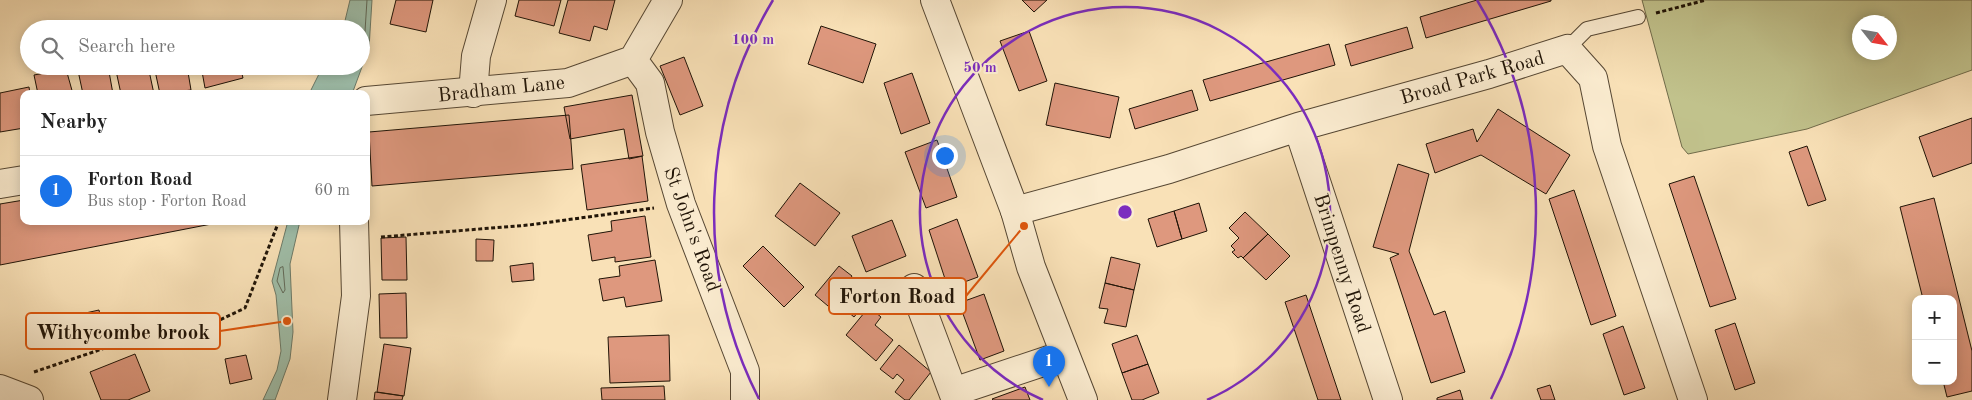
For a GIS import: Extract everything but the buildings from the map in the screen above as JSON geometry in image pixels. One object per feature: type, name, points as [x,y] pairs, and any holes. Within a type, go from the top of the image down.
[{"type":"street","points":[[473,93],[476,56],[492,0]]},
{"type":"street","points":[[633,60],[668,0]]},
{"type":"street","points":[[935,0],[1015,211],[1031,267],[1082,400]]},
{"type":"street","name":"Broad Park Road","points":[[1015,211],[1169,169],[1298,127],[1489,74],[1567,49],[1593,78],[1607,146],[1693,400]]},
{"type":"street","name":"Bradham Lane","points":[[370,102],[568,83],[633,60]]},
{"type":"street","name":"St John's Road","points":[[633,60],[650,83],[660,132],[682,204],[745,371],[745,400]]},
{"type":"street","name":"Brimpenny Road","points":[[1298,127],[1388,400]]},
{"type":"street","points":[[0,184],[20,181]]},
{"type":"street","points":[[342,400],[356,296],[355,230]]},
{"type":"street","points":[[914,288],[954,396],[1064,355]]},
{"type":"street","points":[[2,389],[29,400]]},
{"type":"lane","points":[[1567,49],[1587,29],[1638,17]]},
{"type":"path","points":[[1638,17],[1706,0]]},
{"type":"path","points":[[355,230],[529,225],[682,204]]},
{"type":"path","points":[[2,389],[18,377],[117,344],[190,334],[245,308],[277,225]]},
{"type":"green space","points":[[1642,0],[1972,0],[1972,70],[1807,129],[1688,154],[1682,147]]},
{"type":"water","points":[[350,0],[372,0],[370,32],[370,20],[345,20]]},
{"type":"water","points":[[318,75],[359,75],[353,90],[311,90]]},
{"type":"water","points":[[287,225],[299,225],[290,264],[293,332],[290,359],[275,400],[263,400],[277,370],[281,351],[276,295],[272,281]]},
{"type":"place","name":"Forton Road","points":[[1024,226]]},
{"type":"place","name":"Withycombe brook","points":[[287,321]]},
{"type":"place","name":"Forton Road","points":[[1049,387]]}]
